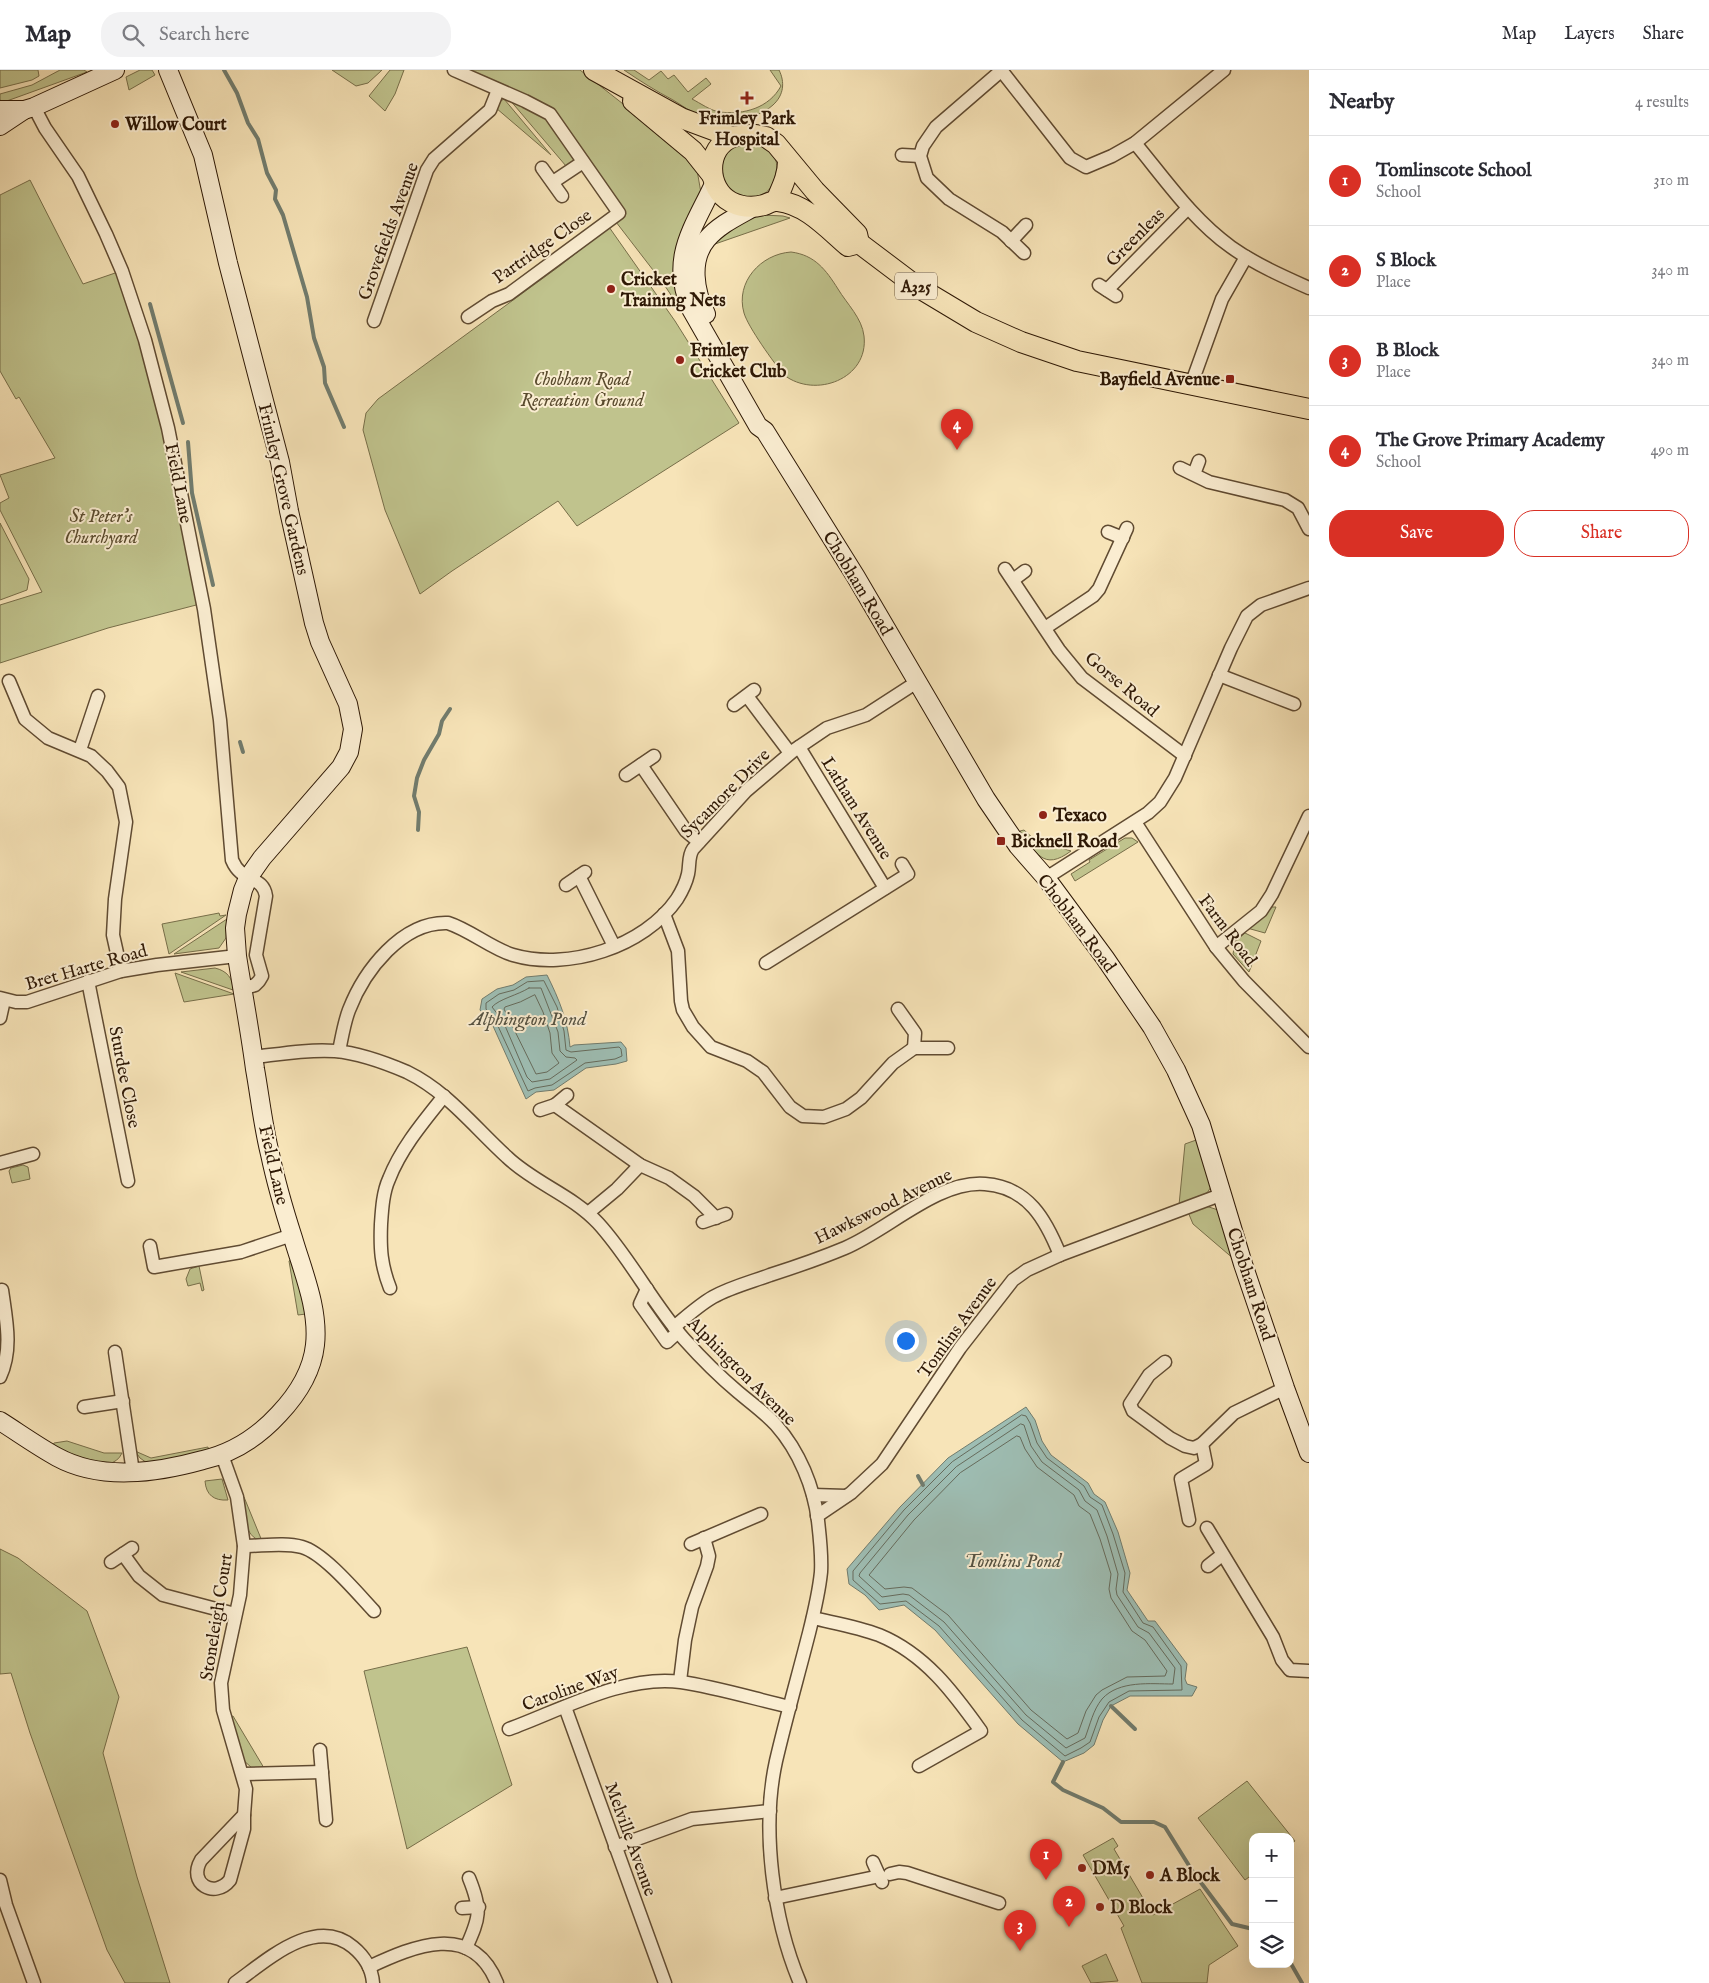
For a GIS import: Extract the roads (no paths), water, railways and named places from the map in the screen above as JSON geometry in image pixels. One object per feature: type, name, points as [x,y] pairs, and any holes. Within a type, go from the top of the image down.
[{"type":"main road","points":[[0,126],[29,108],[115,70]]},
{"type":"main road","name":"Frimley Grove Gardens","points":[[168,70],[203,154],[225,254],[280,462],[288,511],[314,623],[320,642],[348,704],[352,721],[351,745],[341,767],[262,858],[248,878]]},
{"type":"main road","points":[[594,70],[681,118],[732,137],[756,135],[766,137],[776,144],[788,161],[786,178],[776,200],[752,208],[731,202],[723,196],[693,151],[651,118],[612,81]]},
{"type":"main road","points":[[0,110],[29,108]]},
{"type":"main road","points":[[713,179],[712,165],[717,152],[732,137]]},
{"type":"main road","name":"A325","points":[[788,161],[815,192],[857,234],[860,243],[916,286],[976,322],[1007,336],[1077,361],[1309,409]]},
{"type":"main road","name":"Chobham Road","points":[[713,179],[686,240],[682,260],[682,284],[686,300],[758,426],[764,431],[856,577],[1004,827],[1026,857],[1046,878],[1112,969],[1169,1056],[1199,1119],[1243,1264],[1309,1453]]},
{"type":"main road","name":"A325","points":[[776,200],[806,211],[848,246],[860,243]]},
{"type":"main road","name":"Chobham Road","points":[[752,208],[724,224],[706,241],[696,268],[696,288],[699,300],[708,319],[766,421],[764,431]]},
{"type":"main road","name":"Field Lane","points":[[0,1421],[58,1457],[86,1468],[106,1472],[133,1472],[187,1464],[222,1455],[239,1447],[255,1436],[291,1400],[307,1374],[315,1338],[310,1296],[267,1144],[237,956],[237,914],[248,878]]},
{"type":"street","points":[[454,70],[547,112],[583,162],[553,182]]},
{"type":"street","points":[[1024,252],[1002,232],[949,199],[928,178],[920,156],[923,146],[936,127],[1001,70],[1070,158],[1086,167],[1112,156],[1135,142],[1224,70]]},
{"type":"street","name":"Grovefields Avenue","points":[[374,320],[427,170],[434,159],[490,110],[498,90]]},
{"type":"street","name":"Field Lane","points":[[29,108],[78,176],[103,226],[122,272],[145,340],[168,428],[204,610],[220,720],[232,860],[240,873],[261,883],[265,888],[266,896],[256,955],[262,976],[260,982],[242,989]]},
{"type":"street","points":[[1135,142],[1188,208],[1209,229],[1246,257],[1309,288]]},
{"type":"street","points":[[902,155],[920,156]]},
{"type":"street","name":"Partridge Close","points":[[468,317],[492,301],[509,294],[619,213],[583,162]]},
{"type":"street","points":[[542,168],[562,196]]},
{"type":"street","name":"Greenleas","points":[[1107,290],[1188,208]]},
{"type":"street","points":[[1011,241],[1026,226]]},
{"type":"street","points":[[1191,384],[1222,299],[1246,257]]},
{"type":"street","points":[[1194,474],[1199,461]]},
{"type":"street","points":[[1180,468],[1209,482],[1285,500],[1298,508],[1309,529]]},
{"type":"street","points":[[1045,628],[1093,596],[1099,589],[1125,533],[1108,532]]},
{"type":"street","name":"Gorse Road","points":[[1005,568],[1072,667],[1082,678],[1185,756]]},
{"type":"street","points":[[1013,580],[1025,572]]},
{"type":"street","points":[[1046,878],[1135,822],[1160,802],[1170,788],[1242,625],[1251,612],[1262,605],[1309,588]]},
{"type":"street","points":[[1219,675],[1294,704]]},
{"type":"street","points":[[9,681],[25,720],[48,738],[91,756],[108,771],[119,787],[126,822],[115,899],[113,935],[121,971]]},
{"type":"street","name":"Sycamore Drive","points":[[664,914],[676,900],[686,883],[690,856],[699,842],[746,791],[794,750],[827,728],[866,715],[917,682]]},
{"type":"street","name":"Latham Avenue","points":[[734,705],[751,693],[794,750],[886,888]]},
{"type":"street","points":[[80,750],[98,696]]},
{"type":"street","points":[[626,775],[654,756]]},
{"type":"street","points":[[641,765],[686,831],[699,842]]},
{"type":"street","points":[[1216,947],[1261,911],[1272,894],[1309,816]]},
{"type":"street","name":"Farm Road","points":[[1135,822],[1216,947],[1244,981],[1309,1047]]},
{"type":"street","name":"Latham Avenue","points":[[766,963],[908,874],[902,864]]},
{"type":"street","points":[[566,885],[582,874],[614,946]]},
{"type":"street","points":[[340,1051],[344,1025],[349,1010],[370,972],[395,945],[416,930],[438,923],[448,923],[510,955],[535,960],[569,959],[592,954],[614,946],[638,934],[664,914],[678,950],[683,1010],[693,1027],[712,1047],[747,1061],[763,1072],[790,1107],[803,1116],[824,1117],[846,1110],[861,1098],[893,1064],[914,1048],[948,1048]]},
{"type":"street","name":"Bret Harte Road","points":[[2,999],[27,1002],[121,971],[158,964],[237,956]]},
{"type":"street","name":"Sturdee Close","points":[[88,981],[128,1181]]},
{"type":"street","points":[[0,1018],[2,999]]},
{"type":"street","points":[[898,1009],[915,1033],[914,1048]]},
{"type":"street","name":"Alphington Avenue","points":[[254,1057],[310,1051],[340,1051],[401,1070],[423,1081],[444,1096],[465,1114],[509,1160],[588,1213],[614,1242],[676,1330],[718,1374],[776,1426],[788,1442],[802,1466],[812,1495],[817,1516],[821,1551],[821,1570],[812,1618],[775,1764],[770,1811],[771,1853],[776,1898],[784,1935],[800,1983]]},
{"type":"street","points":[[540,1110],[556,1105],[567,1095]]},
{"type":"street","points":[[390,1288],[384,1273],[380,1250],[382,1207],[388,1180],[402,1152],[444,1096]]},
{"type":"street","points":[[556,1105],[640,1165],[669,1178],[721,1216],[704,1222]]},
{"type":"street","points":[[0,1163],[33,1154]]},
{"type":"street","points":[[588,1213],[617,1189],[640,1165]]},
{"type":"street","name":"Hawkswood Avenue","points":[[647,1289],[640,1304],[667,1342],[676,1330],[713,1297],[734,1287],[847,1248],[939,1194],[961,1186],[987,1184],[1002,1187],[1021,1197],[1040,1214],[1050,1230],[1060,1256]]},
{"type":"street","name":"Tomlins Avenue","points":[[817,1516],[864,1482],[892,1450],[960,1348],[1013,1280],[1028,1270],[1060,1256],[1223,1194]]},
{"type":"street","points":[[150,1246],[154,1267],[246,1251],[292,1235]]},
{"type":"street","points":[[0,1377],[4,1369],[8,1333],[2,1290]]},
{"type":"street","points":[[115,1352],[133,1472]]},
{"type":"street","points":[[1165,1362],[1149,1375],[1130,1404],[1133,1411],[1170,1438],[1185,1446],[1194,1448],[1202,1444],[1234,1413],[1285,1388]]},
{"type":"street","points":[[84,1407],[123,1401]]},
{"type":"street","points":[[1189,1520],[1182,1479],[1206,1464],[1202,1444]]},
{"type":"street","name":"Stoneleigh Court","points":[[222,1455],[237,1497],[244,1546],[240,1595],[221,1682],[223,1710],[243,1774],[246,1794],[244,1829],[230,1880],[225,1887],[205,1887],[197,1878],[196,1868],[201,1860],[244,1815]]},
{"type":"street","points":[[812,1495],[846,1496]]},
{"type":"street","points":[[691,1544],[761,1514]]},
{"type":"street","points":[[1207,1528],[1273,1637],[1282,1660],[1290,1670],[1309,1671]]},
{"type":"street","points":[[680,1682],[685,1640],[692,1607],[708,1566],[709,1556],[704,1538]]},
{"type":"street","points":[[244,1546],[289,1545],[307,1549],[321,1557],[374,1611]]},
{"type":"street","points":[[111,1562],[128,1551],[139,1576],[163,1595],[235,1614]]},
{"type":"street","points":[[1208,1566],[1222,1555]]},
{"type":"street","points":[[812,1618],[878,1635],[909,1651],[926,1663],[958,1699],[980,1731],[919,1766]]},
{"type":"street","name":"Caroline Way","points":[[510,1729],[623,1686],[648,1682],[680,1682],[790,1707]]},
{"type":"street","name":"Melville Avenue","points":[[565,1707],[665,1983]]},
{"type":"street","points":[[320,1750],[326,1820]]},
{"type":"street","points":[[243,1774],[322,1772]]},
{"type":"street","points":[[615,1847],[692,1819],[770,1811]]},
{"type":"street","points":[[873,1862],[884,1877]]},
{"type":"street","points":[[776,1898],[884,1877],[899,1872],[914,1874],[999,1903]]},
{"type":"street","points":[[466,1948],[477,1926],[479,1907],[469,1878]]},
{"type":"street","points":[[0,1880],[6,1905],[34,1983]]},
{"type":"street","points":[[462,1908],[479,1907]]},
{"type":"street","points":[[235,1983],[292,1944],[310,1936],[320,1935],[330,1936],[349,1944],[356,1950],[370,1967],[374,1983]]},
{"type":"street","points":[[370,1967],[429,1944],[442,1943],[466,1948],[483,1960],[497,1983]]},
{"type":"water","name":"Alphington Pond","points":[[547,975],[562,1010],[570,1047],[574,1045],[621,1042],[626,1048],[627,1061],[586,1068],[554,1090],[536,1092],[526,1099],[493,1026],[480,1010],[482,999],[497,989],[513,985],[526,977]]},
{"type":"water","name":"Tomlins Pond","points":[[1026,1407],[1035,1420],[1042,1441],[1051,1455],[1088,1483],[1094,1494],[1105,1502],[1118,1532],[1130,1573],[1127,1590],[1148,1621],[1155,1621],[1187,1664],[1185,1679],[1187,1684],[1197,1687],[1192,1696],[1130,1696],[1111,1706],[1103,1720],[1094,1745],[1084,1753],[1063,1762],[1018,1724],[935,1630],[904,1605],[879,1610],[865,1595],[849,1584],[847,1569],[900,1507],[948,1458]]},
{"type":"waterway","points":[[224,70],[237,93],[248,123],[258,139],[267,173],[276,190],[275,199],[283,215],[307,297],[314,338],[324,367],[325,383],[344,427]]},
{"type":"waterway","points":[[150,304],[183,423]]},
{"type":"waterway","points":[[188,442],[192,493],[213,585]]},
{"type":"waterway","points":[[418,830],[419,812],[414,796],[417,778],[424,760],[439,734],[442,721],[450,709]]},
{"type":"waterway","points":[[240,742],[243,752]]},
{"type":"waterway","points":[[918,1476],[923,1485]]},
{"type":"waterway","points":[[1111,1706],[1135,1729]]},
{"type":"waterway","points":[[1063,1762],[1053,1782],[1063,1790],[1103,1808],[1121,1822],[1154,1822],[1165,1827],[1193,1872],[1232,1924],[1249,1928]]},
{"type":"waterway","points":[[1293,1968],[1302,1983]]},
{"type":"place","name":"Frimley Park Hospital","points":[[747,98]]},
{"type":"place","name":"Willow Court","points":[[115,124]]},
{"type":"place","name":"Cricket Training Nets","points":[[611,289]]},
{"type":"place","name":"Frimley Cricket Club","points":[[680,360]]},
{"type":"place","name":"Bayfield Avenue","points":[[1230,379]]},
{"type":"place","name":"The Grove Primary Academy","points":[[957,450]]},
{"type":"place","name":"Texaco","points":[[1043,815]]},
{"type":"place","name":"Bicknell Road","points":[[1001,841]]},
{"type":"place","name":"DM5","points":[[1082,1868]]},
{"type":"place","name":"A Block","points":[[1150,1875]]},
{"type":"place","name":"Tomlinscote School","points":[[1046,1880]]},
{"type":"place","name":"D Block","points":[[1100,1907]]},
{"type":"place","name":"S Block","points":[[1069,1927]]},
{"type":"place","name":"B Block","points":[[1020,1951]]},
{"type":"park label","name":"Chobham Road Recreation Ground","points":[[582,389]]},
{"type":"park label","name":"St Peter's Churchyard","points":[[101,526]]}]
